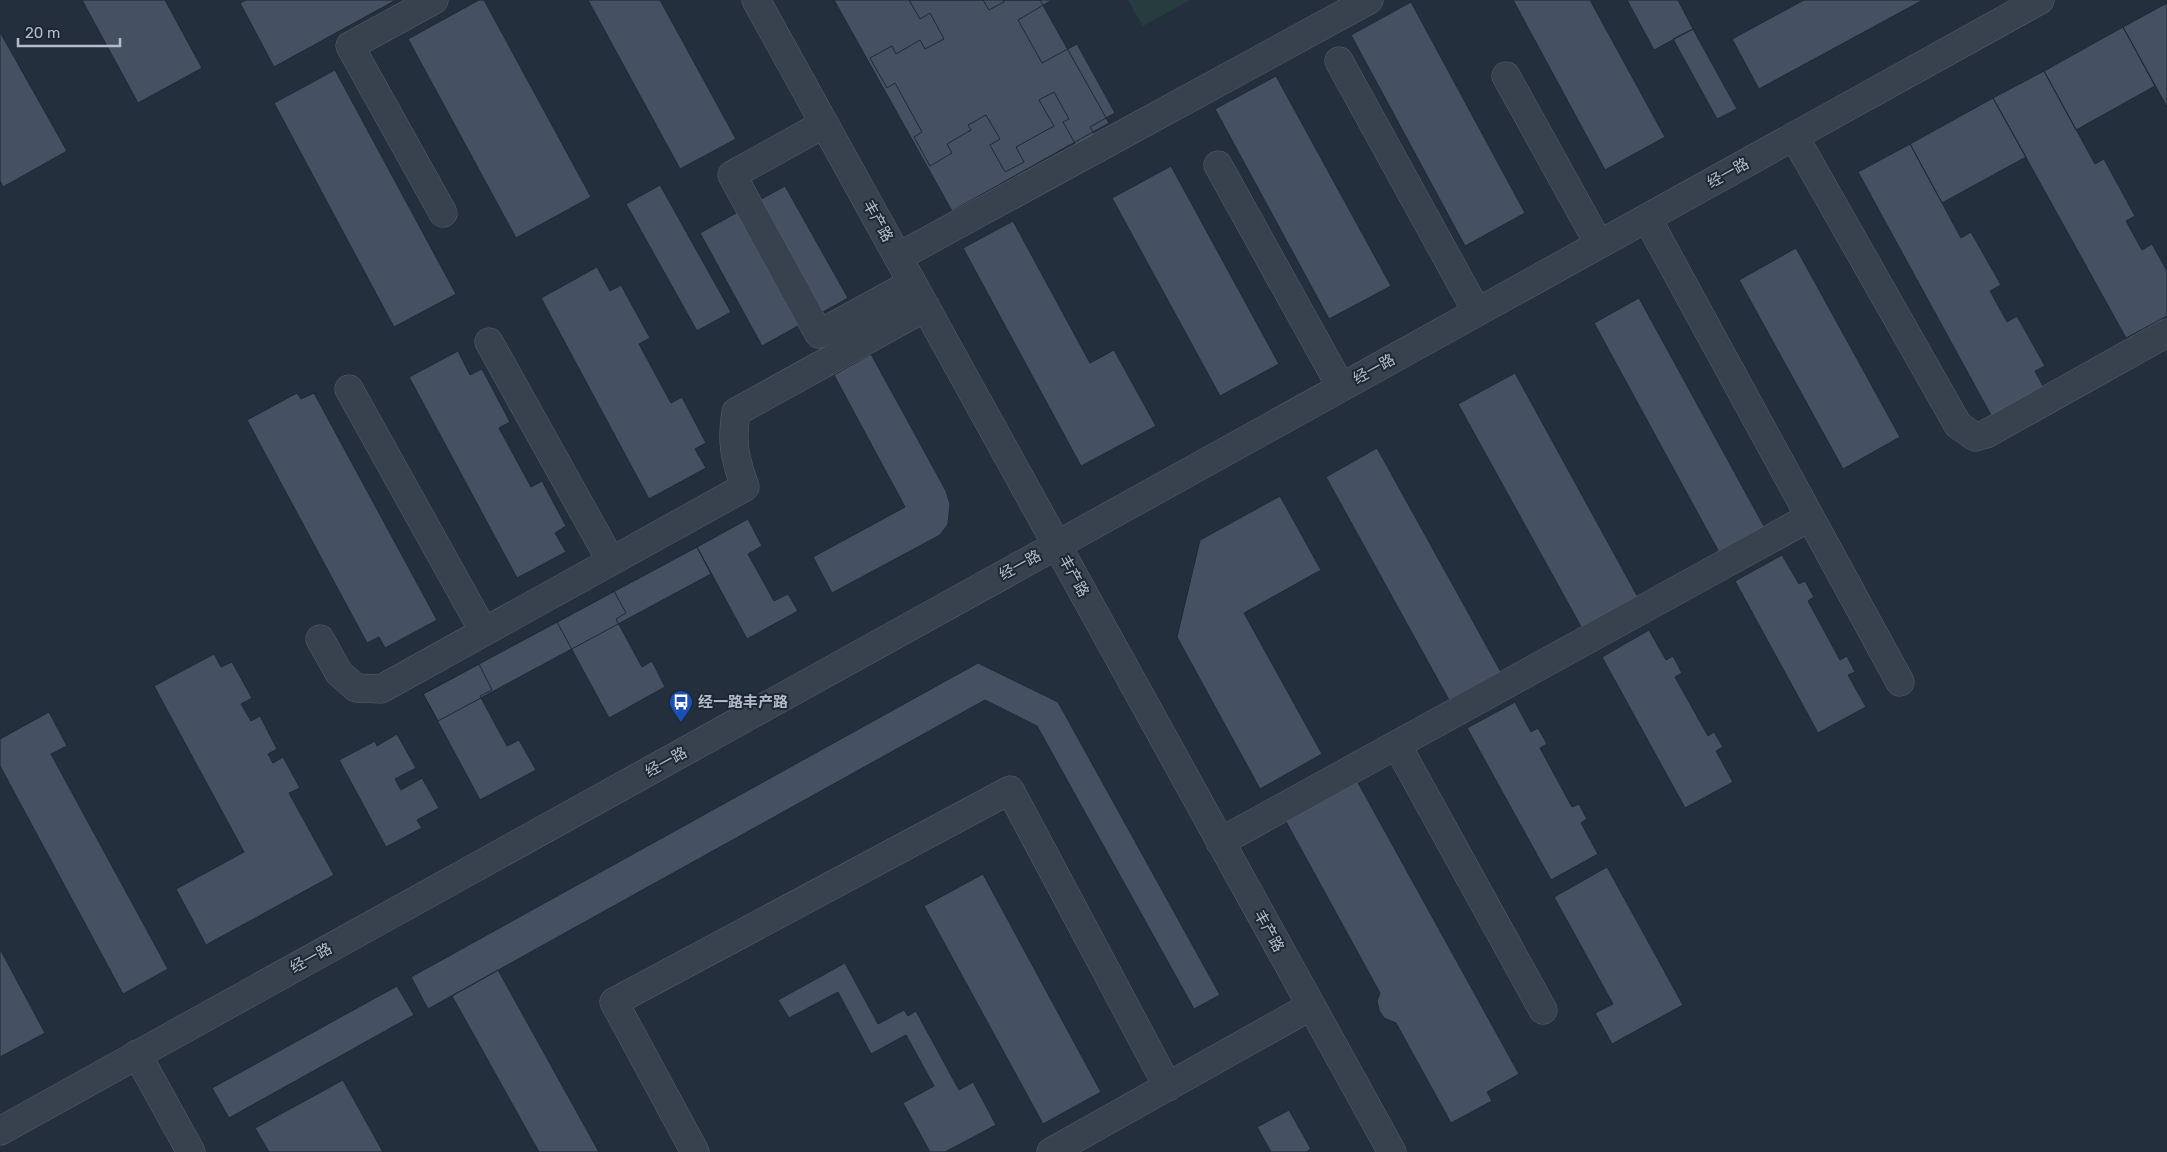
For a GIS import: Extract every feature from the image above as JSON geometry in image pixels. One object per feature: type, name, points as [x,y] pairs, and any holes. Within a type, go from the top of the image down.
[{"type":"street","points":[[434,0],[350,46],[442,213]]},
{"type":"street","name":"丰产路","points":[[756,0],[1392,1152]]},
{"type":"street","points":[[898,257],[1369,0]]},
{"type":"street","name":"经一路","points":[[0,1131],[2040,0]]},
{"type":"street","points":[[1339,61],[1477,312]]},
{"type":"street","points":[[1506,76],[1599,244]]},
{"type":"street","points":[[824,124],[732,175],[819,334],[912,282]]},
{"type":"street","points":[[1794,136],[1958,425],[1975,437],[1986,434],[2167,333]]},
{"type":"street","points":[[1218,165],[1341,387]]},
{"type":"street","points":[[1647,218],[1900,682]]},
{"type":"street","points":[[320,639],[339,673],[356,688],[381,688],[484,632],[745,487],[735,459],[733,434],[736,412],[926,307]]},
{"type":"street","points":[[490,342],[611,561]]},
{"type":"street","points":[[349,389],[484,632]]},
{"type":"street","points":[[1220,842],[1810,518]]},
{"type":"street","points":[[1396,745],[1542,1010]]},
{"type":"street","points":[[695,1152],[614,1002],[1010,790],[1168,1087]]},
{"type":"street","points":[[1051,1152],[1311,1006]]},
{"type":"street","points":[[138,1054],[191,1152]]},
{"type":"green space","points":[[1128,0],[1190,0],[1143,26]]},
{"type":"building","points":[[82,0],[165,0],[202,68],[138,103]]},
{"type":"building","points":[[246,0],[396,0],[274,67],[240,3]]},
{"type":"building","points":[[479,0],[484,0],[591,197],[516,238],[408,39]]},
{"type":"building","points":[[588,0],[660,0],[736,139],[680,169]]},
{"type":"building","points":[[834,0],[1040,0],[1109,123],[952,211]]},
{"type":"building","points":[[909,0],[983,0],[989,10],[1004,2],[1003,0],[1052,0],[1018,20],[1042,63],[1077,44],[1115,113],[1090,127],[1096,137],[1077,147],[1063,122],[1069,119],[1054,92],[1039,100],[1054,126],[1016,147],[1024,162],[1005,172],[990,145],[1000,139],[986,115],[968,125],[971,130],[947,144],[952,153],[930,166],[914,137],[922,132],[895,83],[887,88],[870,58],[892,46],[896,54],[920,40],[925,49],[944,39],[930,13],[920,19]]},
{"type":"building","points":[[1513,0],[1590,0],[1665,137],[1605,170]]},
{"type":"building","points":[[1627,0],[1678,0],[1693,29],[1654,50]]},
{"type":"building","points":[[1804,0],[1923,0],[1759,89],[1732,39]]},
{"type":"building","points":[[1411,2],[1525,213],[1465,246],[1351,35]]},
{"type":"building","points":[[2167,3],[2167,107],[2123,27]]},
{"type":"building","points":[[2123,27],[2155,86],[2076,130],[2044,71]]},
{"type":"building","points":[[1693,29],[1737,109],[1717,119],[1673,39]]},
{"type":"building","points":[[0,32],[67,151],[3,187],[0,181]]},
{"type":"building","points":[[335,70],[456,294],[394,327],[274,103]]},
{"type":"building","points":[[2044,71],[2095,164],[2104,159],[2135,216],[2126,221],[2142,250],[2152,244],[2167,271],[2167,316],[2126,338],[1993,98]]},
{"type":"building","points":[[1276,76],[1391,286],[1329,319],[1215,109]]},
{"type":"building","points":[[1993,98],[2026,157],[1942,203],[1910,144]]},
{"type":"building","points":[[1910,144],[1961,238],[1971,232],[2001,285],[1990,291],[2007,322],[2017,316],[2045,366],[2035,371],[2044,388],[1992,417],[1858,172]]},
{"type":"building","points":[[1171,166],[1279,364],[1220,396],[1112,198]]},
{"type":"building","points":[[660,185],[731,312],[697,331],[626,204]]},
{"type":"building","points":[[785,186],[848,298],[762,346],[700,233]]},
{"type":"building","points":[[1013,221],[1090,363],[1114,350],[1156,426],[1081,466],[963,248]]},
{"type":"building","points":[[1796,248],[1900,437],[1843,469],[1739,280]]},
{"type":"building","points":[[597,267],[610,291],[621,285],[650,338],[639,344],[671,403],[682,397],[706,443],[695,449],[706,468],[649,499],[541,298]]},
{"type":"building","points":[[1639,298],[1765,528],[1720,554],[1594,323]]},
{"type":"building","points":[[458,351],[470,375],[482,369],[510,422],[499,428],[531,487],[542,481],[566,526],[555,533],[566,552],[517,578],[409,377]]},
{"type":"building","points":[[871,354],[946,491],[950,504],[948,524],[940,535],[832,593],[813,557],[905,507],[834,375]]},
{"type":"building","points":[[1515,373],[1640,601],[1584,632],[1458,404]]},
{"type":"building","points":[[297,393],[301,399],[314,393],[437,620],[385,648],[379,637],[367,643],[247,420]]},
{"type":"building","points":[[1377,448],[1501,672],[1449,700],[1326,477]]},
{"type":"building","points":[[1280,496],[1321,570],[1244,613],[1322,754],[1260,789],[1177,637],[1200,540]]},
{"type":"building","points":[[748,519],[762,546],[748,554],[774,601],[788,594],[798,611],[747,639],[697,547]]},
{"type":"building","points":[[697,547],[711,574],[438,721],[423,694]]},
{"type":"building","points":[[1782,555],[1799,584],[1805,581],[1814,597],[1808,601],[1840,660],[1847,656],[1855,672],[1848,675],[1866,707],[1818,733],[1735,581]]},
{"type":"building","points":[[614,591],[626,613],[616,619],[642,667],[652,661],[665,687],[609,718],[557,622]]},
{"type":"building","points":[[1649,630],[1666,660],[1673,656],[1682,673],[1675,677],[1708,736],[1714,732],[1723,747],[1716,751],[1733,782],[1685,808],[1602,657]]},
{"type":"building","points":[[214,654],[221,667],[232,662],[252,698],[241,704],[251,721],[260,716],[277,749],[268,754],[273,763],[283,757],[300,788],[289,793],[334,875],[206,945],[176,889],[244,852],[154,686]]},
{"type":"building","points":[[978,663],[1058,702],[1220,995],[1194,1009],[1037,726],[985,700],[428,1009],[411,977]]},
{"type":"building","points":[[479,664],[492,690],[480,696],[507,746],[519,740],[536,770],[480,800],[423,694]]},
{"type":"building","points":[[1515,702],[1531,732],[1538,728],[1547,744],[1540,748],[1572,807],[1579,804],[1587,819],[1581,823],[1598,854],[1551,880],[1467,728]]},
{"type":"building","points":[[49,712],[67,746],[51,754],[168,969],[123,994],[0,766],[0,739]]},
{"type":"building","points":[[397,734],[416,768],[395,779],[401,790],[422,778],[439,808],[417,820],[422,828],[386,847],[339,760],[375,741],[377,746]]},
{"type":"building","points":[[1356,779],[1519,1074],[1487,1092],[1492,1101],[1451,1123],[1396,1023],[1384,1018],[1379,1010],[1377,1001],[1380,993],[1284,818]]},
{"type":"building","points":[[1607,867],[1683,1005],[1612,1044],[1595,1013],[1613,1004],[1554,897]]},
{"type":"building","points":[[983,874],[1101,1092],[1043,1124],[924,906]]},
{"type":"building","points":[[0,949],[45,1033],[0,1057]]},
{"type":"building","points":[[845,963],[878,1024],[904,1010],[908,1016],[916,1011],[959,1090],[973,1082],[996,1125],[945,1152],[930,1152],[903,1103],[934,1086],[906,1035],[871,1054],[838,992],[789,1018],[778,1000]]},
{"type":"building","points":[[498,970],[599,1152],[539,1152],[452,996]]},
{"type":"building","points":[[397,986],[414,1015],[229,1118],[212,1088]]},
{"type":"building","points":[[343,1080],[383,1152],[269,1152],[255,1128]]},
{"type":"building","points":[[1289,1110],[1311,1149],[1306,1152],[1271,1152],[1257,1127]]},
{"type":"place","name":"经一路丰产路","points":[[681,723]]}]
